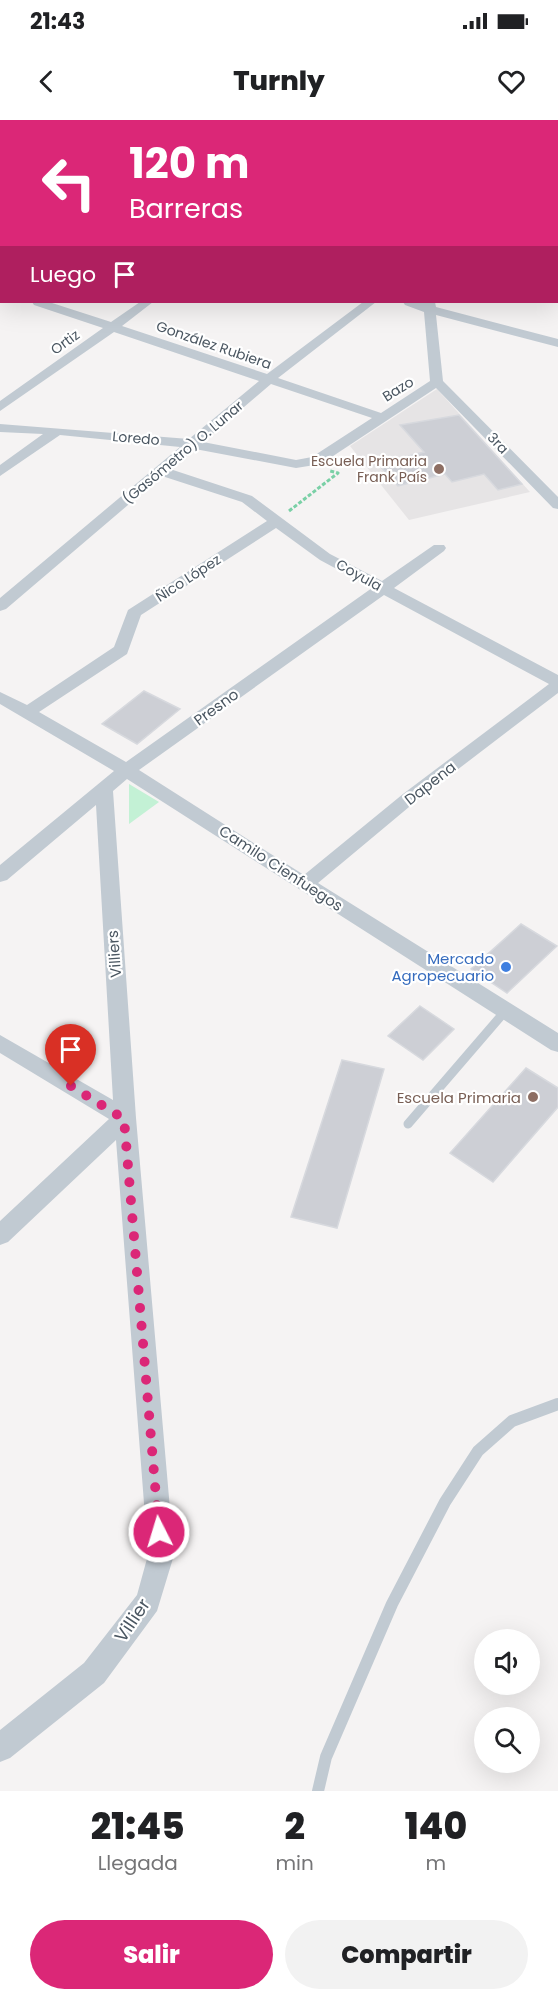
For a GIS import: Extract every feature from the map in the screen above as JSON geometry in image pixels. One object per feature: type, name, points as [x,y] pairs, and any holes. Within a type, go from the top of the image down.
[{"type":"street","name":"González Rubiera","points":[[41,303],[381,417]]},
{"type":"street","name":"Ortiz","points":[[0,407],[146,303]]},
{"type":"street","name":"(Gasómetro) O. Lunar","points":[[0,606],[269,379],[369,303]]},
{"type":"street","points":[[429,305],[558,343]]},
{"type":"street","name":"Bazo","points":[[306,464],[316,461],[437,382],[429,305]]},
{"type":"street","name":"3ra","points":[[437,382],[558,505]]},
{"type":"street","name":"Loredo","points":[[0,428],[193,444],[306,464]]},
{"type":"street","points":[[0,472],[57,431]]},
{"type":"street","name":"Coyula","points":[[161,471],[247,499],[325,557],[558,684]]},
{"type":"street","name":"Ñico López","points":[[27,712],[121,650],[134,613],[277,521]]},
{"type":"street","name":"Presno","points":[[0,875],[128,769],[439,548]]},
{"type":"street","name":"Dapena","points":[[305,884],[409,798],[558,684]]},
{"type":"street","name":"Camilo Cienfuegos","points":[[0,697],[128,769],[305,884],[507,1009],[558,1044]]},
{"type":"street","name":"Villiers","points":[[104,789],[124,1119]]},
{"type":"street","points":[[0,1043],[124,1119],[0,1235]]},
{"type":"street","name":"Villier","points":[[0,1748],[94,1673],[148,1602],[161,1555],[124,1119]]},
{"type":"lane","points":[[408,1124],[507,1009]]},
{"type":"lane","points":[[318,1791],[326,1757],[392,1604],[445,1502],[478,1451],[512,1421],[558,1404]]},
{"type":"path","points":[[277,521],[338,473],[306,464]]},
{"type":"shaded area","name":"Escuela Primaria Frank País","points":[[437,389],[530,492],[409,520],[350,446]]},
{"type":"green space","points":[[129,784],[159,802],[129,824]]},
{"type":"building","points":[[459,415],[522,484],[498,490],[484,474],[452,482],[445,474],[398,486],[378,464],[424,452],[400,425]]},
{"type":"building","points":[[144,691],[180,709],[137,744],[102,724]]},
{"type":"building","points":[[521,924],[557,946],[507,993],[471,969]]},
{"type":"building","points":[[420,1006],[454,1029],[423,1060],[388,1036]]},
{"type":"building","points":[[342,1060],[384,1069],[337,1228],[291,1217]]},
{"type":"building","points":[[526,1068],[558,1088],[558,1107],[493,1182],[450,1153]]},
{"type":"place","name":"Escuela Primaria Frank País","points":[[439,469]]},
{"type":"place","name":"Mercado Agropecuario","points":[[506,967]]},
{"type":"place","name":"Escuela Primaria","points":[[533,1097]]},
{"type":"route","points":[[71,1086],[124,1119],[159,1532]]}]
